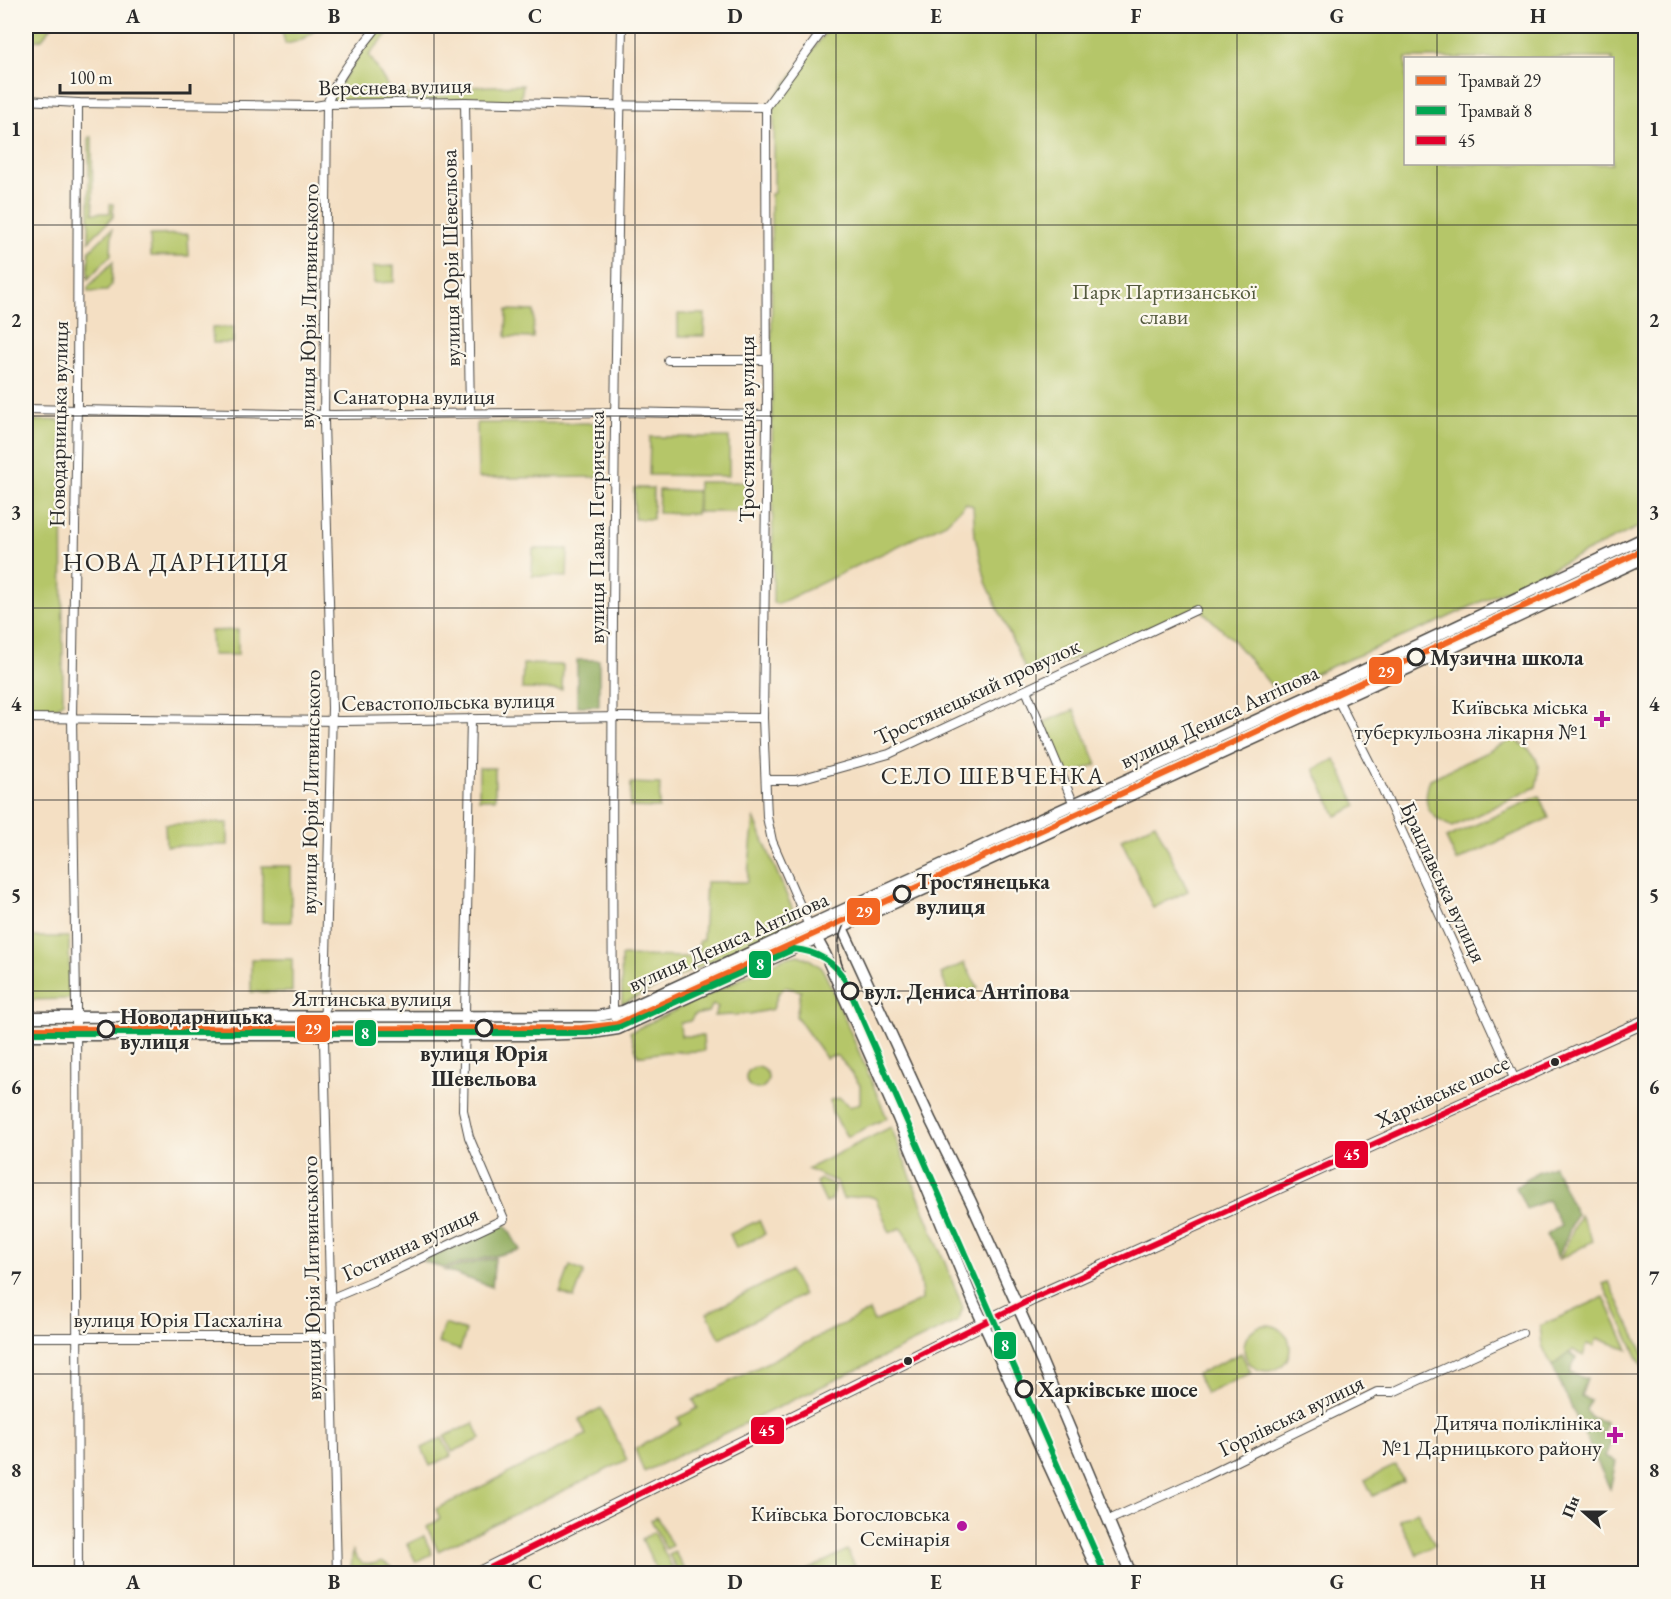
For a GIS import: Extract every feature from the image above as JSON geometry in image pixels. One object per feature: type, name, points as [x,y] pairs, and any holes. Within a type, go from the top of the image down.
[{"type":"main road","name":"Харківське шосе","points":[[477,1574],[1083,1275],[1646,1021]]},
{"type":"street","name":"вулиця Юрія Литвинського","points":[[337,1574],[324,1034],[331,720],[324,414],[327,104],[331,93],[348,66],[378,26]]},
{"type":"street","name":"вулиця Павла Петриченка","points":[[618,1029],[614,1013],[612,929],[614,412],[622,26]]},
{"type":"street","points":[[766,107],[826,26]]},
{"type":"street","name":"Вереснева вулиця","points":[[26,100],[78,103],[315,106],[465,102],[766,107]]},
{"type":"street","name":"вулиця Юрія Шевельова","points":[[465,102],[470,413]]},
{"type":"street","name":"Новодарницька вулиця","points":[[78,103],[77,410],[72,717],[78,1574]]},
{"type":"street","name":"Тростянецька вулиця","points":[[766,107],[763,718],[767,817],[772,841],[898,1118],[984,1324],[1099,1574]]},
{"type":"street","points":[[668,360],[766,360]]},
{"type":"street","name":"Санаторна вулиця","points":[[26,409],[324,414],[614,412],[766,415]]},
{"type":"street","name":"вулиця Дениса Антіпова","points":[[466,1017],[598,1017],[614,1013],[688,982],[1331,686],[1646,537]]},
{"type":"street","name":"вулиця Дениса Антіпова","points":[[466,1035],[582,1034],[618,1029],[793,947],[816,939],[1080,819],[1646,557]]},
{"type":"street","name":"Тростянецький провулок","points":[[766,780],[796,780],[889,754],[1196,610]]},
{"type":"street","name":"Брацлавська вулиця","points":[[1331,686],[1378,779],[1515,1080]]},
{"type":"street","points":[[1026,690],[1080,819]]},
{"type":"street","name":"Севастопольська вулиця","points":[[26,718],[331,720],[763,718]]},
{"type":"street","points":[[466,1035],[471,718]]},
{"type":"street","points":[[836,914],[1018,1306],[1131,1574]]},
{"type":"street","name":"Ялтинська вулиця","points":[[26,1017],[466,1017]]},
{"type":"street","name":"Ялтинська вулиця","points":[[26,1035],[466,1035]]},
{"type":"street","name":"Гостинна вулиця","points":[[330,1299],[504,1219],[469,1137],[463,1110],[466,1035]]},
{"type":"street","name":"Горлівська вулиця","points":[[1109,1520],[1377,1392],[1393,1392],[1522,1333]]},
{"type":"street","name":"вулиця Юрія Пасхаліна","points":[[26,1337],[330,1337]]},
{"type":"green space","points":[[26,26],[52,26],[42,39],[26,42]]},
{"type":"green space","points":[[281,26],[318,26],[304,38],[285,44]]},
{"type":"green space","points":[[378,26],[394,26],[369,55],[393,95],[444,95],[463,87],[523,85],[520,103],[327,104]]},
{"type":"green space","name":"Парк Партизанської слави","points":[[831,26],[1645,26],[1645,524],[1436,623],[1275,690],[1232,639],[1198,607],[1029,677],[986,582],[975,536],[973,506],[966,503],[946,523],[778,604],[773,603],[771,194],[774,193],[774,99]]},
{"type":"green space","points":[[89,137],[92,137],[93,213],[110,213],[110,204],[113,204],[113,217],[89,241]]},
{"type":"green space","points":[[112,229],[111,255],[88,279],[89,251]]},
{"type":"green space","points":[[188,234],[189,256],[151,256],[150,235]]},
{"type":"green space","points":[[113,262],[111,285],[107,291],[88,292],[88,287]]},
{"type":"green space","points":[[394,266],[394,282],[374,283],[373,267]]},
{"type":"green space","points":[[507,310],[534,311],[533,338],[506,337]]},
{"type":"green space","points":[[678,314],[705,314],[704,336],[678,336]]},
{"type":"green space","points":[[233,327],[233,343],[213,343],[212,328]]},
{"type":"green space","points":[[58,420],[62,425],[63,702],[58,707],[26,706],[26,421]]},
{"type":"green space","points":[[477,423],[605,423],[605,477],[478,478]]},
{"type":"green space","points":[[650,437],[729,437],[729,476],[649,475]]},
{"type":"green space","points":[[698,482],[746,482],[746,512],[698,512]]},
{"type":"green space","points":[[634,488],[653,488],[653,519],[634,519]]},
{"type":"green space","points":[[659,490],[697,491],[696,514],[658,513]]},
{"type":"green space","points":[[533,549],[568,549],[567,577],[532,576]]},
{"type":"green space","points":[[238,630],[238,655],[212,655],[211,631]]},
{"type":"green space","points":[[577,660],[599,660],[599,706],[577,706]]},
{"type":"green space","points":[[523,664],[563,665],[562,690],[522,689]]},
{"type":"green space","points":[[1074,710],[1097,764],[1067,776],[1044,722]]},
{"type":"green space","points":[[1514,739],[1528,748],[1536,758],[1539,771],[1536,787],[1452,827],[1432,814],[1426,796],[1430,779]]},
{"type":"green space","points":[[1335,759],[1357,806],[1336,816],[1314,769]]},
{"type":"green space","points":[[479,768],[495,768],[495,799],[479,799]]},
{"type":"green space","points":[[631,783],[660,784],[659,808],[630,807]]},
{"type":"green space","points":[[1539,796],[1549,818],[1457,861],[1446,838]]},
{"type":"green space","points":[[754,818],[797,920],[622,1004],[621,956],[699,957],[699,941],[703,940],[706,882],[747,882]]},
{"type":"green space","points":[[228,823],[228,845],[166,846],[165,824]]},
{"type":"green space","points":[[1155,823],[1188,891],[1153,908],[1121,839]]},
{"type":"green space","points":[[262,866],[291,866],[291,922],[262,922]]},
{"type":"green space","points":[[26,937],[69,937],[70,999],[26,1000]]},
{"type":"green space","points":[[798,955],[822,968],[887,1118],[847,1137],[832,1112],[830,1100],[840,1098],[850,1107],[860,1103],[860,1085],[837,1056],[826,1058],[796,1016],[801,991],[785,987],[778,994],[773,1009],[750,1014],[714,1016],[718,1007],[713,1005],[708,1012],[694,1015],[690,1021],[680,1023],[681,1036],[703,1036],[704,1051],[665,1052],[638,1056],[630,1032],[784,958]]},
{"type":"green space","points":[[251,959],[292,959],[292,992],[251,992]]},
{"type":"green space","points":[[964,963],[978,988],[951,1000],[941,974]]},
{"type":"green space","points":[[757,1067],[765,1070],[768,1078],[765,1086],[757,1089],[749,1086],[746,1078],[749,1070]]},
{"type":"green space","points":[[891,1127],[963,1308],[958,1321],[644,1472],[635,1449],[681,1424],[678,1418],[698,1408],[693,1400],[869,1311],[874,1322],[922,1300],[918,1273],[909,1242],[900,1228],[890,1233],[876,1199],[864,1196],[843,1199],[837,1182],[807,1169]]},
{"type":"green space","points":[[1554,1166],[1576,1214],[1558,1258],[1546,1235],[1561,1226],[1548,1200],[1526,1209],[1516,1187],[1537,1172]]},
{"type":"green space","points":[[821,1179],[834,1185],[832,1200],[826,1203],[816,1182]]},
{"type":"green space","points":[[1580,1215],[1593,1241],[1560,1259]]},
{"type":"green space","points":[[759,1220],[765,1234],[736,1248],[730,1234]]},
{"type":"green space","points":[[504,1222],[520,1250],[443,1268],[422,1261]]},
{"type":"green space","points":[[495,1258],[492,1287],[444,1270],[448,1269]]},
{"type":"green space","points":[[570,1266],[584,1272],[574,1298],[560,1293]]},
{"type":"green space","points":[[790,1271],[803,1295],[720,1338],[707,1313]]},
{"type":"green space","points":[[1609,1282],[1645,1357],[1645,1373],[1603,1284]]},
{"type":"green space","points":[[1604,1297],[1628,1350],[1597,1338],[1594,1346],[1587,1344],[1583,1356],[1573,1350],[1552,1366],[1542,1345],[1540,1326]]},
{"type":"green space","points":[[444,1324],[466,1331],[460,1350],[438,1343]]},
{"type":"green space","points":[[1267,1325],[1283,1332],[1290,1348],[1283,1364],[1267,1371],[1251,1364],[1244,1348],[1251,1332]]},
{"type":"green space","points":[[1241,1353],[1251,1373],[1206,1394],[1197,1374]]},
{"type":"green space","points":[[1569,1353],[1576,1357],[1570,1373],[1587,1379],[1581,1396],[1590,1400],[1586,1410],[1590,1417],[1606,1422],[1603,1436],[1611,1441],[1605,1457],[1616,1462],[1610,1489],[1552,1366]]},
{"type":"green space","points":[[601,1408],[627,1460],[438,1551],[427,1527],[440,1519],[436,1509],[586,1435],[579,1419]]},
{"type":"green space","points":[[474,1423],[481,1439],[452,1452],[445,1436]]},
{"type":"green space","points":[[442,1438],[451,1456],[430,1466],[422,1448]]},
{"type":"green space","points":[[1396,1465],[1403,1481],[1373,1496],[1365,1480]]},
{"type":"green space","points":[[1417,1511],[1435,1545],[1417,1555],[1399,1520]]},
{"type":"green space","points":[[657,1517],[672,1546],[666,1549],[651,1520]]},
{"type":"green space","points":[[654,1532],[675,1573],[658,1573],[642,1539]]},
{"type":"green space","points":[[424,1536],[432,1554],[416,1562],[407,1544]]},
{"type":"green space","points":[[847,1550],[855,1566],[839,1573],[810,1573],[808,1570]]},
{"type":"green space","points":[[353,1551],[362,1563],[373,1564],[382,1561],[397,1571],[393,1573],[350,1573]]},
{"type":"green space","points":[[675,1552],[686,1573],[679,1573],[669,1555]]},
{"type":"tram line","name":"29","points":[[26,1029],[582,1028],[617,1024],[1221,748],[1646,549]]},
{"type":"tram line","points":[[844,970],[839,954],[839,940],[843,926],[852,912]]},
{"type":"tram line","name":"8","points":[[26,1033],[587,1033],[620,1027],[794,949],[810,952],[825,959],[837,969],[846,982],[1105,1574]]},
{"type":"transit line","name":"45","points":[[478,1574],[1034,1298],[1646,1021]]},
{"type":"place","name":"Музична школа","points":[[1416,657]]},
{"type":"place","name":"Київська міська туберкульозна лікарня №1","points":[[1602,719]]},
{"type":"place","name":"Тростянецька вулиця","points":[[902,894]]},
{"type":"place","name":"вул. Дениса Антіпова","points":[[850,991]]},
{"type":"place","name":"вулиця Юрія Шевельова","points":[[484,1028]]},
{"type":"place","name":"Новодарницька вулиця","points":[[106,1029]]},
{"type":"place","name":"Харківське шосе","points":[[1024,1389]]},
{"type":"place","name":"Дитяча поліклініка №1 Дарницького району","points":[[1615,1435]]},
{"type":"place","name":"Київська Богословська Семінарія","points":[[962,1526]]},
{"type":"district","name":"НОВА ДАРНИЦЯ","points":[[176,562]]},
{"type":"district","name":"СЕЛО ШЕВЧЕНКА","points":[[993,776]]}]
